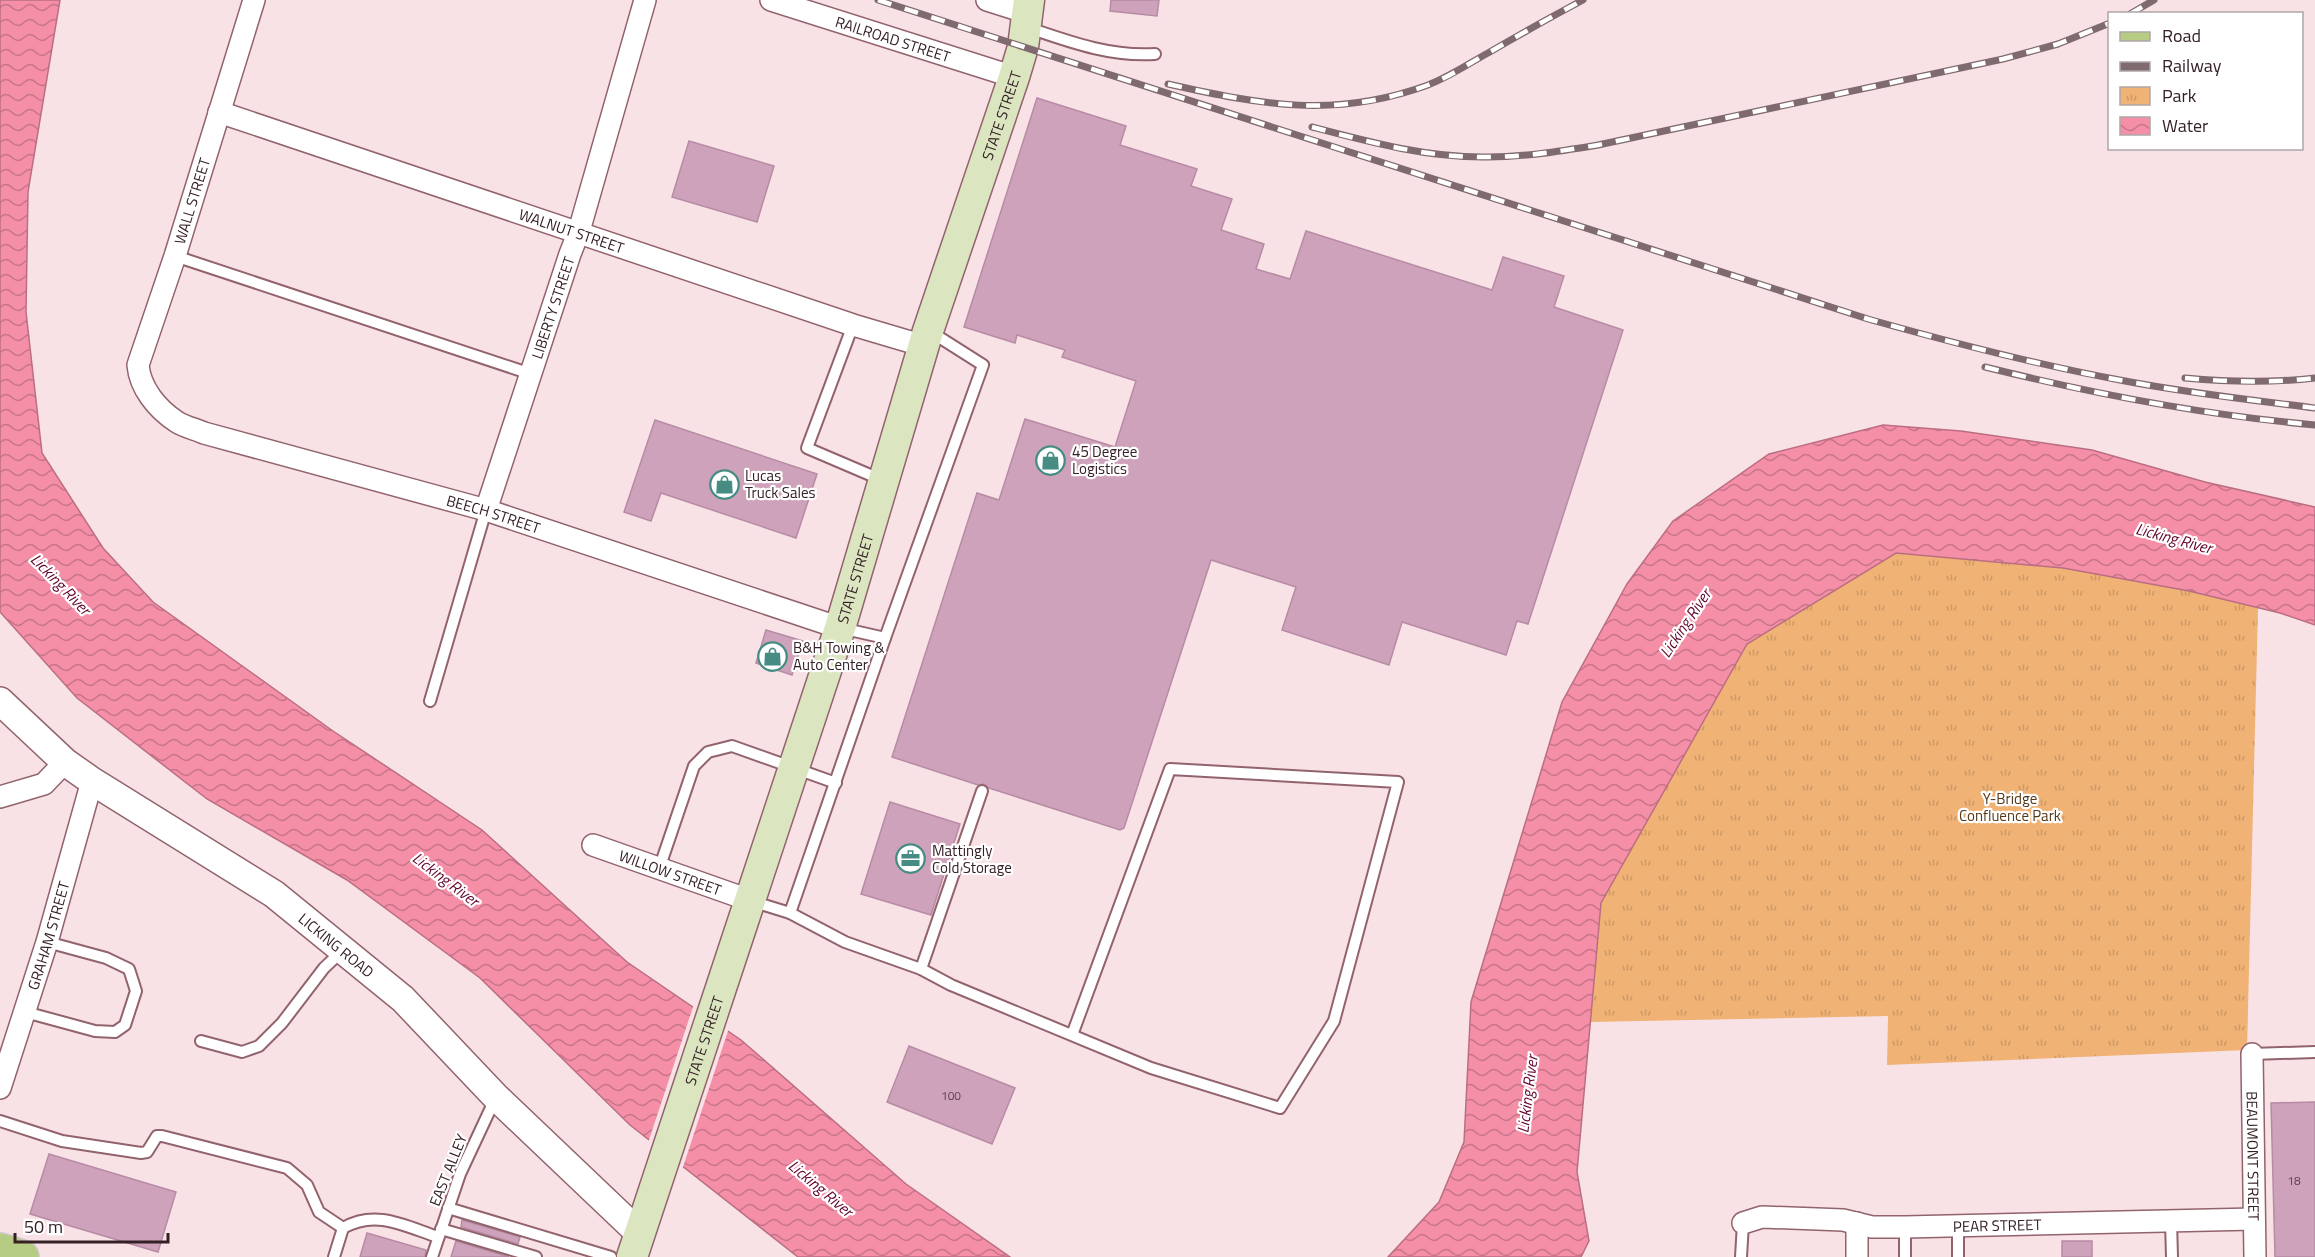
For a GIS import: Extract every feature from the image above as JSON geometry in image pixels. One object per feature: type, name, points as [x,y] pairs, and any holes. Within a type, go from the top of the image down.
[{"type":"main road","name":"STATE STREET","points":[[639,1234],[840,628],[926,338],[1014,77],[1028,13]]},
{"type":"main road","points":[[0,1250],[22,1257]]},
{"type":"street","name":"WALL STREET","points":[[151,399],[139,376],[138,365],[175,256],[254,0]]},
{"type":"street","name":"LIBERTY STREET","points":[[486,510],[579,231],[645,0]]},
{"type":"street","name":"RAILROAD STREET","points":[[771,0],[1014,77]]},
{"type":"street","points":[[987,0],[1028,13]]},
{"type":"street","name":"WALNUT STREET","points":[[219,112],[579,231],[853,325],[926,338]]},
{"type":"street","name":"BEECH STREET","points":[[151,399],[177,422],[204,433],[486,510],[840,628]]},
{"type":"street","name":"LICKING ROAD","points":[[0,701],[65,762],[274,894],[403,999],[496,1097],[639,1234]]},
{"type":"street","points":[[0,797],[44,784],[65,762]]},
{"type":"street","name":"GRAHAM STREET","points":[[0,1088],[47,942],[92,781]]},
{"type":"street","name":"WILLOW STREET","points":[[593,846],[749,900]]},
{"type":"street","name":"BEAUMONT STREET","points":[[2252,1054],[2255,1257]]},
{"type":"street","name":"PEAR STREET","points":[[1743,1223],[1762,1217],[1843,1220],[1872,1227],[2254,1219]]},
{"type":"street","points":[[1857,1223],[1857,1257]]},
{"type":"lane","points":[[1028,13],[1092,49],[1133,56],[1155,54]]},
{"type":"lane","points":[[175,256],[531,374]]},
{"type":"lane","points":[[853,325],[807,448],[884,481]]},
{"type":"lane","points":[[790,913],[983,365],[926,338]]},
{"type":"lane","points":[[430,701],[486,510]]},
{"type":"lane","points":[[840,628],[885,638]]},
{"type":"lane","points":[[659,869],[694,766],[708,752],[732,746],[836,783]]},
{"type":"lane","points":[[749,900],[790,913],[844,942],[921,969],[951,984],[1072,1035],[1151,1068],[1280,1108],[1334,1021],[1398,782],[1170,769],[1072,1035]]},
{"type":"lane","points":[[921,969],[982,791]]},
{"type":"lane","points":[[25,1012],[94,1031],[115,1032],[125,1025],[136,991],[129,969],[106,958],[47,942]]},
{"type":"lane","points":[[201,1041],[242,1052],[259,1046],[282,1023],[324,968],[343,950]]},
{"type":"lane","points":[[2252,1054],[2315,1052]]},
{"type":"lane","name":"EAST ALLEY","points":[[432,1257],[460,1174],[496,1097]]},
{"type":"lane","points":[[0,1120],[62,1141],[141,1154],[147,1152],[157,1136],[162,1136],[287,1168],[307,1185],[319,1212],[343,1228]]},
{"type":"lane","points":[[448,1208],[610,1257]]},
{"type":"lane","points":[[334,1257],[343,1228],[357,1220],[376,1218],[537,1257],[544,1238]]},
{"type":"lane","points":[[2171,1221],[2172,1257]]},
{"type":"lane","points":[[1741,1257],[1743,1223]]},
{"type":"lane","points":[[1958,1225],[1958,1257]]},
{"type":"lane","points":[[1905,1227],[1905,1257]]},
{"type":"green space","name":"Y-Bridge Confluence Park","points":[[1896,553],[2063,568],[2189,591],[2258,607],[2247,1050],[1887,1065],[1888,1016],[1590,1022],[1601,903],[1747,644]]},
{"type":"water","name":"Licking River","points":[[0,0],[60,0],[28,192],[26,312],[42,453],[103,548],[153,602],[333,731],[482,830],[627,962],[741,1040],[906,1184],[1010,1257],[798,1257],[630,1125],[480,978],[347,880],[207,799],[77,698],[0,612]]},
{"type":"water","name":"Licking River","points":[[1883,425],[1961,431],[2092,450],[2205,482],[2315,507],[2315,625],[2280,613],[2189,591],[2063,568],[1896,553],[1747,644],[1601,903],[1577,1172],[1589,1241],[1581,1257],[1388,1257],[1439,1202],[1464,1142],[1471,1002],[1562,702],[1627,584],[1673,521],[1769,454]]},
{"type":"pier","points":[[694,1004],[729,1028],[682,1170],[648,1143]]},
{"type":"building","points":[[1111,0],[1159,0],[1157,16],[1110,11]]},
{"type":"building","points":[[1037,98],[1126,126],[1120,145],[1197,169],[1191,186],[1232,199],[1221,230],[1264,244],[1256,269],[1290,279],[1306,231],[1492,290],[1503,257],[1564,276],[1554,307],[1623,330],[1528,624],[1517,621],[1506,655],[1402,622],[1389,665],[1282,630],[1296,587],[1211,560],[1124,828],[1120,830],[989,788],[984,784],[978,785],[892,757],[977,493],[999,500],[1025,419],[1115,447],[1136,381],[1062,357],[1065,350],[1017,335],[1015,343],[964,327]]},
{"type":"building","points":[[689,141],[774,166],[757,222],[672,197]]},
{"type":"building","name":"Lucas Truck Sales","points":[[655,420],[817,474],[796,538],[661,493],[651,521],[624,512]]},
{"type":"building","name":"B&H Towing & Auto Center","points":[[766,630],[803,641],[792,675],[756,663]]},
{"type":"building","name":"Mattingly Cold Storage","points":[[890,802],[960,824],[931,915],[861,894]]},
{"type":"building","points":[[909,1046],[1015,1088],[992,1144],[887,1102]]},
{"type":"building","points":[[2315,1102],[2315,1257],[2275,1257],[2271,1103]]},
{"type":"building","points":[[49,1154],[176,1192],[158,1252],[30,1214]]},
{"type":"building","points":[[462,1220],[520,1237],[518,1244],[461,1227]]},
{"type":"building","points":[[367,1233],[426,1250],[425,1257],[360,1257]]},
{"type":"building","points":[[456,1241],[509,1257],[451,1257]]},
{"type":"building","points":[[2062,1241],[2092,1241],[2092,1257],[2062,1257]]},
{"type":"railway","points":[[878,0],[1868,319],[1932,337],[2092,375],[2172,389],[2315,408]]},
{"type":"railway","points":[[1168,84],[1235,98],[1298,105],[1330,105],[1394,96],[1443,78],[1583,0]]},
{"type":"railway","points":[[2133,12],[2154,0]]},
{"type":"railway","points":[[1312,127],[1377,143],[1443,155],[1488,157],[1543,153],[1598,145],[2003,59],[2058,44],[2108,24]]},
{"type":"railway","points":[[1985,367],[2149,402],[2232,416],[2315,425]]},
{"type":"railway","points":[[2185,378],[2250,381],[2315,378]]},
{"type":"place","name":"45 Degree Logistics","points":[[1051,460]]},
{"type":"place","name":"Lucas Truck Sales","points":[[724,484]]},
{"type":"place","name":"B&H Towing & Auto Center","points":[[772,656]]},
{"type":"place","name":"Mattingly Cold Storage","points":[[911,859]]}]
